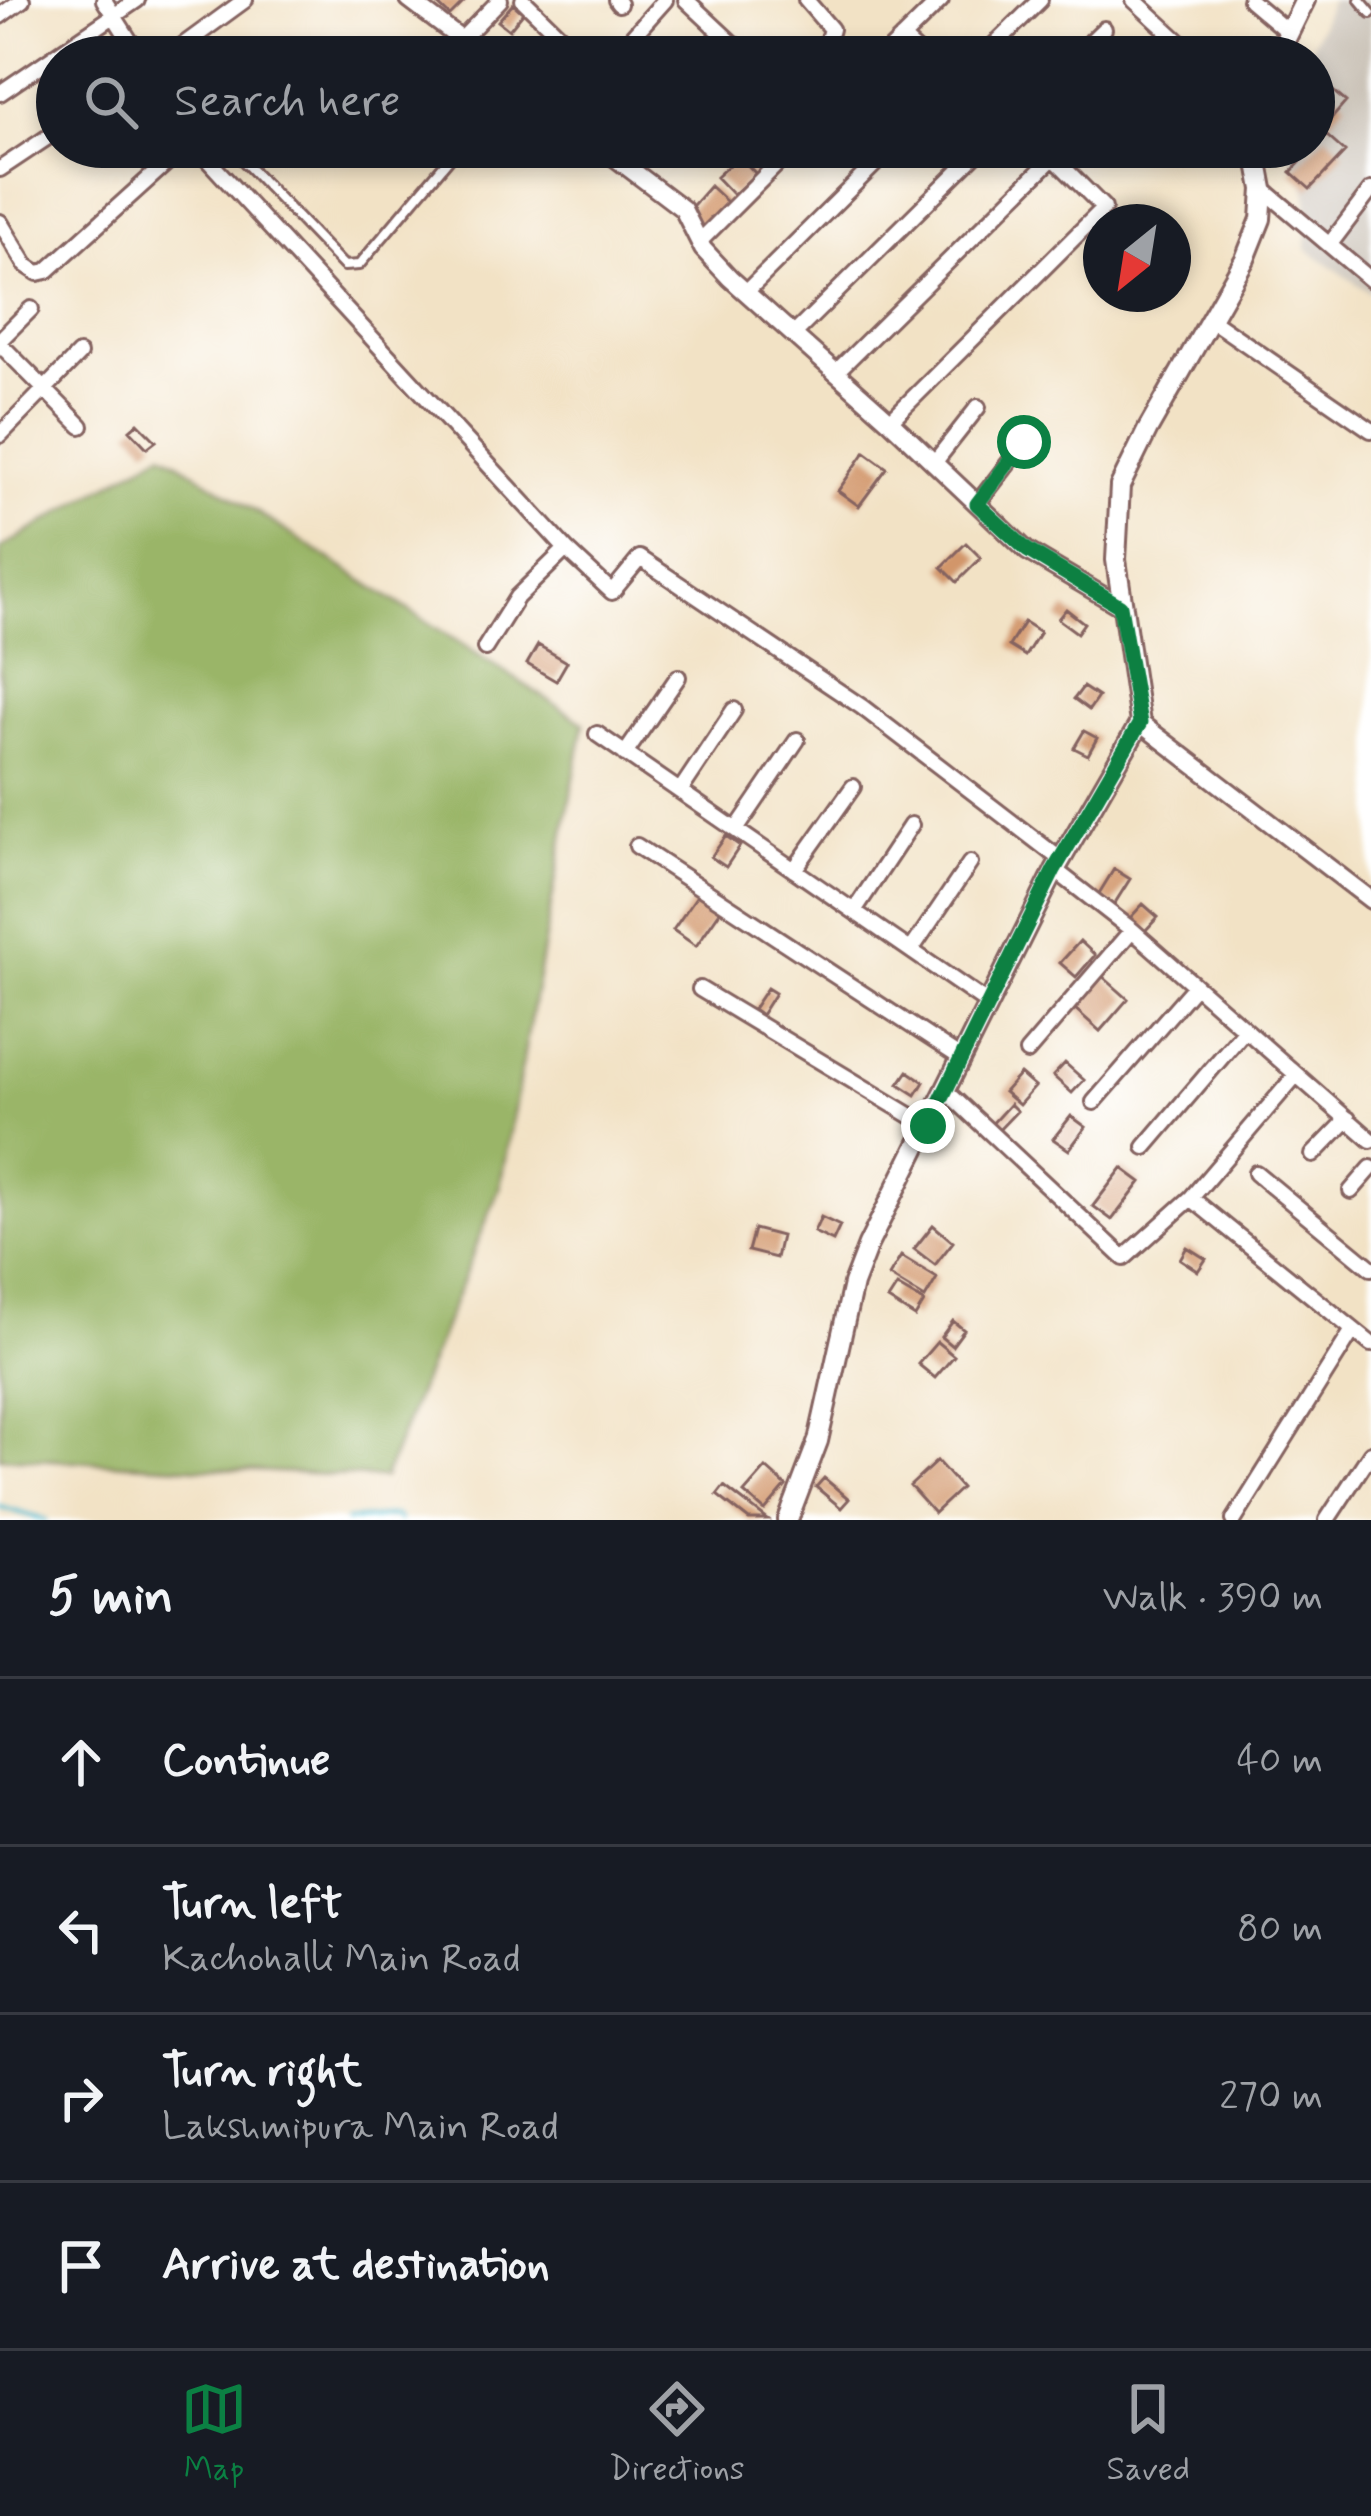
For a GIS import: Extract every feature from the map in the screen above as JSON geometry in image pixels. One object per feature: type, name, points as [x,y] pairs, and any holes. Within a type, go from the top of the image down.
[{"type":"main road","points":[[1288,36],[1305,0]]},
{"type":"main road","points":[[788,1520],[818,1441],[853,1284],[868,1244],[1057,864],[1140,723],[1120,606],[1116,524],[1120,486],[1245,259],[1261,219],[1259,168]]},
{"type":"street","points":[[0,16],[22,0]]},
{"type":"street","points":[[104,0],[126,36]]},
{"type":"street","points":[[86,36],[136,0]]},
{"type":"street","points":[[196,36],[245,0]]},
{"type":"street","points":[[410,0],[456,36]]},
{"type":"street","points":[[465,36],[500,0]]},
{"type":"street","points":[[523,0],[560,36]]},
{"type":"street","points":[[633,36],[665,0]]},
{"type":"street","points":[[686,0],[725,36]]},
{"type":"street","points":[[806,0],[831,29],[829,36]]},
{"type":"street","points":[[904,36],[940,0]]},
{"type":"street","points":[[1003,36],[1040,0]]},
{"type":"street","points":[[1134,0],[1173,36]]},
{"type":"street","points":[[1250,0],[1289,33]]},
{"type":"street","points":[[1096,36],[1104,28]]},
{"type":"street","points":[[0,93],[36,69]]},
{"type":"street","points":[[0,170],[36,145]]},
{"type":"street","points":[[0,222],[26,265],[38,273],[47,271],[161,168]]},
{"type":"street","points":[[215,168],[566,549],[612,592],[640,558],[862,707],[1057,864],[1371,1140]]},
{"type":"street","points":[[629,168],[683,209],[699,242],[746,292],[1027,550],[1120,606]]},
{"type":"street","points":[[699,242],[773,168]]},
{"type":"street","points":[[746,292],[871,168]]},
{"type":"street","points":[[794,335],[962,168]]},
{"type":"street","points":[[836,374],[1043,168]]},
{"type":"street","points":[[890,421],[1104,208],[1072,168]]},
{"type":"street","points":[[1263,189],[1371,280]]},
{"type":"street","points":[[1330,244],[1371,190]]},
{"type":"street","points":[[31,309],[0,342],[81,426]]},
{"type":"street","points":[[1210,319],[1371,430]]},
{"type":"street","points":[[0,435],[80,354]]},
{"type":"street","points":[[934,463],[978,407]]},
{"type":"street","points":[[977,504],[1024,442]]},
{"type":"street","points":[[484,648],[517,597],[566,549]]},
{"type":"street","points":[[625,754],[678,677]]},
{"type":"street","points":[[680,791],[734,710]]},
{"type":"street","points":[[1140,723],[1371,900]]},
{"type":"street","points":[[597,734],[987,1003]]},
{"type":"street","points":[[736,830],[797,740]]},
{"type":"street","points":[[794,870],[853,787]]},
{"type":"street","points":[[854,911],[911,825]]},
{"type":"street","points":[[638,845],[961,1058]]},
{"type":"street","points":[[911,950],[970,863]]},
{"type":"street","points":[[1028,1052],[1132,930]]},
{"type":"street","points":[[1094,1102],[1195,986]]},
{"type":"street","points":[[700,989],[928,1126]]},
{"type":"street","points":[[1145,1147],[1244,1030]]},
{"type":"street","points":[[946,1092],[1124,1258],[1191,1198],[1296,1075]]},
{"type":"street","points":[[1313,1155],[1348,1119]]},
{"type":"street","points":[[1351,1191],[1371,1168]]},
{"type":"street","points":[[1256,1173],[1371,1268]]},
{"type":"street","points":[[1191,1198],[1371,1344]]},
{"type":"street","points":[[1234,1520],[1353,1330]]},
{"type":"street","points":[[1327,1520],[1371,1453]]},
{"type":"lane","points":[[1360,0],[1371,13]]},
{"type":"lane","points":[[250,168],[351,268],[359,265],[441,168]]},
{"type":"shaded area","points":[[1331,0],[1366,0],[1371,5],[1371,294],[1307,249],[1307,193],[1296,168],[1335,168],[1335,36],[1315,36]]},
{"type":"green space","points":[[163,452],[584,723],[500,1186],[384,1478],[0,1457],[0,549]]},
{"type":"building","points":[[433,0],[466,0],[450,16]]},
{"type":"building","points":[[513,4],[523,13],[509,30],[498,21]]},
{"type":"building","points":[[1335,93],[1346,102],[1335,115]]},
{"type":"building","points":[[1335,143],[1345,152],[1335,163]]},
{"type":"building","points":[[726,168],[750,168],[756,174],[733,195],[716,177]]},
{"type":"building","points":[[1295,168],[1330,168],[1310,189],[1291,172]]},
{"type":"building","points":[[710,186],[727,202],[704,228],[686,213]]},
{"type":"building","points":[[138,423],[156,441],[147,448],[130,430]]},
{"type":"building","points":[[865,452],[887,468],[859,506],[838,491]]},
{"type":"building","points":[[966,543],[981,558],[957,582],[942,567]]},
{"type":"building","points":[[1066,609],[1084,623],[1077,633],[1058,619]]},
{"type":"building","points":[[1024,622],[1040,632],[1025,656],[1009,646]]},
{"type":"building","points":[[538,645],[567,662],[556,681],[527,664]]},
{"type":"building","points":[[1083,687],[1098,697],[1089,710],[1074,699]]},
{"type":"building","points":[[1084,731],[1097,738],[1088,755],[1074,748]]},
{"type":"building","points":[[726,836],[740,846],[726,867],[711,857]]},
{"type":"building","points":[[1114,869],[1130,879],[1113,906],[1098,895]]},
{"type":"building","points":[[698,894],[721,910],[696,946],[673,930]]},
{"type":"building","points":[[1143,904],[1158,917],[1144,932],[1130,918]]},
{"type":"building","points":[[1080,941],[1095,955],[1076,977],[1060,963]]},
{"type":"building","points":[[1101,975],[1128,999],[1100,1031],[1073,1007]]},
{"type":"building","points":[[767,988],[775,993],[761,1015],[753,1009]]},
{"type":"building","points":[[1065,1063],[1084,1080],[1072,1093],[1053,1076]]},
{"type":"building","points":[[908,1071],[924,1082],[916,1095],[899,1084]]},
{"type":"building","points":[[1020,1074],[1035,1087],[1019,1105],[1004,1092]]},
{"type":"building","points":[[1010,1104],[1017,1111],[995,1134],[988,1128]]},
{"type":"building","points":[[1071,1116],[1086,1127],[1069,1150],[1053,1139]]},
{"type":"building","points":[[1122,1168],[1141,1182],[1112,1220],[1093,1206]]},
{"type":"building","points":[[821,1217],[840,1226],[833,1241],[814,1232]]},
{"type":"building","points":[[933,1225],[953,1242],[935,1265],[914,1249]]},
{"type":"building","points":[[754,1229],[781,1236],[776,1258],[748,1251]]},
{"type":"building","points":[[1187,1247],[1206,1259],[1198,1271],[1180,1259]]},
{"type":"building","points":[[901,1256],[937,1278],[925,1298],[889,1276]]},
{"type":"building","points":[[897,1286],[924,1302],[915,1317],[888,1300]]},
{"type":"building","points":[[953,1321],[964,1330],[952,1346],[941,1337]]},
{"type":"building","points":[[937,1342],[954,1356],[935,1378],[918,1364]]},
{"type":"building","points":[[937,1461],[961,1488],[934,1513],[910,1486]]},
{"type":"building","points":[[766,1468],[786,1486],[765,1511],[744,1493]]},
{"type":"building","points":[[824,1478],[849,1499],[841,1508],[816,1487]]},
{"type":"building","points":[[724,1486],[768,1520],[749,1520],[717,1495]]},
{"type":"waterway","points":[[0,1507],[46,1520]]},
{"type":"waterway","points":[[346,1520],[395,1516],[399,1520]]},
{"type":"route","points":[[928,1126],[1054,870],[1140,723],[1120,606],[1027,550],[977,504],[1024,442]]}]
